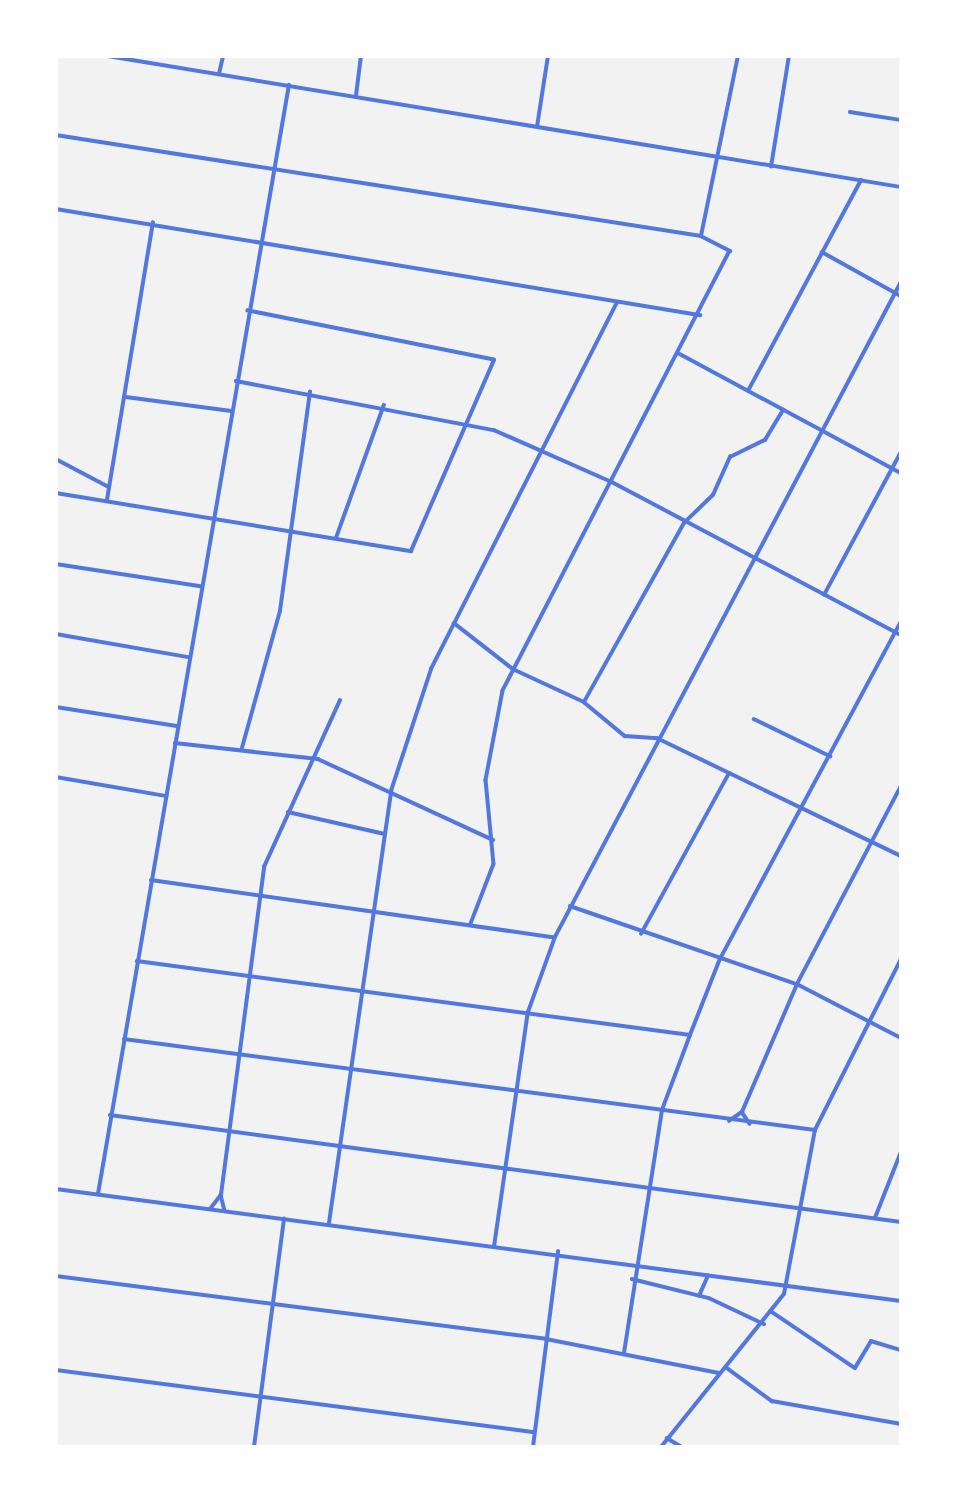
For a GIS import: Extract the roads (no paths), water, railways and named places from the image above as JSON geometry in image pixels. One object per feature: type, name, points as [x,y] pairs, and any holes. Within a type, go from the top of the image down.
[{"type":"street","points":[[108,56],[901,187]]},
{"type":"street","points":[[164,65],[166,56]]},
{"type":"street","points":[[219,74],[223,56]]},
{"type":"street","points":[[356,96],[361,56]]},
{"type":"street","points":[[537,127],[548,56]]},
{"type":"street","points":[[701,236],[720,158],[738,56]]},
{"type":"street","points":[[771,167],[789,56]]},
{"type":"street","points":[[98,1194],[176,743],[200,586],[289,85]]},
{"type":"street","points":[[850,112],[901,120]]},
{"type":"street","points":[[56,135],[701,236],[725,245],[730,255],[513,669],[495,715],[486,780],[493,840],[493,874],[471,925]]},
{"type":"street","points":[[748,391],[861,180]]},
{"type":"street","points":[[56,209],[700,315]]},
{"type":"street","points":[[107,500],[126,397],[152,223]]},
{"type":"street","points":[[822,252],[901,296]]},
{"type":"street","points":[[494,1247],[514,1089],[528,1012],[555,937],[657,738],[901,282]]},
{"type":"street","points":[[329,1223],[391,791],[431,669],[540,449],[617,302]]},
{"type":"street","points":[[56,493],[411,551],[466,425],[486,391],[492,359],[248,311]]},
{"type":"street","points":[[680,354],[901,472]]},
{"type":"street","points":[[236,380],[384,405],[466,425],[540,449],[612,482],[752,561],[901,635]]},
{"type":"street","points":[[242,748],[279,619],[289,530],[310,393]]},
{"type":"street","points":[[126,397],[231,411]]},
{"type":"street","points":[[336,539],[384,405]]},
{"type":"street","points":[[584,702],[684,523],[713,495],[730,457],[765,440],[783,410]]},
{"type":"street","points":[[824,596],[901,452]]},
{"type":"street","points":[[56,459],[109,487]]},
{"type":"street","points":[[56,564],[200,586]]},
{"type":"street","points":[[624,1353],[634,1264],[662,1110],[690,1035],[720,959],[901,622]]},
{"type":"street","points":[[454,623],[513,669],[584,702],[625,736],[657,738],[901,856]]},
{"type":"street","points":[[56,634],[188,657]]},
{"type":"street","points":[[225,1211],[221,1195],[264,867],[288,812],[318,760],[340,700]]},
{"type":"street","points":[[56,707],[177,726]]},
{"type":"street","points":[[754,719],[830,757]]},
{"type":"street","points":[[176,743],[242,748],[318,760],[391,791],[493,840]]},
{"type":"street","points":[[641,934],[729,773]]},
{"type":"street","points":[[56,777],[166,796]]},
{"type":"street","points":[[729,1121],[742,1112],[797,984],[901,786]]},
{"type":"street","points":[[288,812],[385,834]]},
{"type":"street","points":[[151,880],[374,909],[555,937]]},
{"type":"street","points":[[570,906],[641,934],[797,984],[901,1038]]},
{"type":"street","points":[[661,1447],[719,1373],[764,1324],[786,1286],[796,1208],[815,1130],[901,959]]},
{"type":"street","points":[[137,961],[690,1035]]},
{"type":"street","points":[[124,1039],[514,1089],[750,1124],[815,1130]]},
{"type":"street","points":[[742,1112],[750,1124]]},
{"type":"street","points":[[110,1115],[901,1222]]},
{"type":"street","points":[[874,1217],[901,1152]]},
{"type":"street","points":[[56,1189],[329,1223],[494,1247],[558,1252],[901,1301]]},
{"type":"street","points":[[209,1209],[221,1195]]},
{"type":"street","points":[[254,1447],[284,1219]]},
{"type":"street","points":[[533,1447],[558,1252]]},
{"type":"street","points":[[699,1296],[709,1275]]},
{"type":"street","points":[[56,1276],[546,1339],[719,1373]]},
{"type":"street","points":[[632,1279],[699,1296],[764,1324]]},
{"type":"street","points":[[772,1312],[854,1367],[871,1341],[901,1350]]},
{"type":"street","points":[[727,1367],[772,1401],[901,1424]]},
{"type":"street","points":[[56,1370],[261,1399],[534,1432]]},
{"type":"street","points":[[667,1438],[682,1447]]}]
